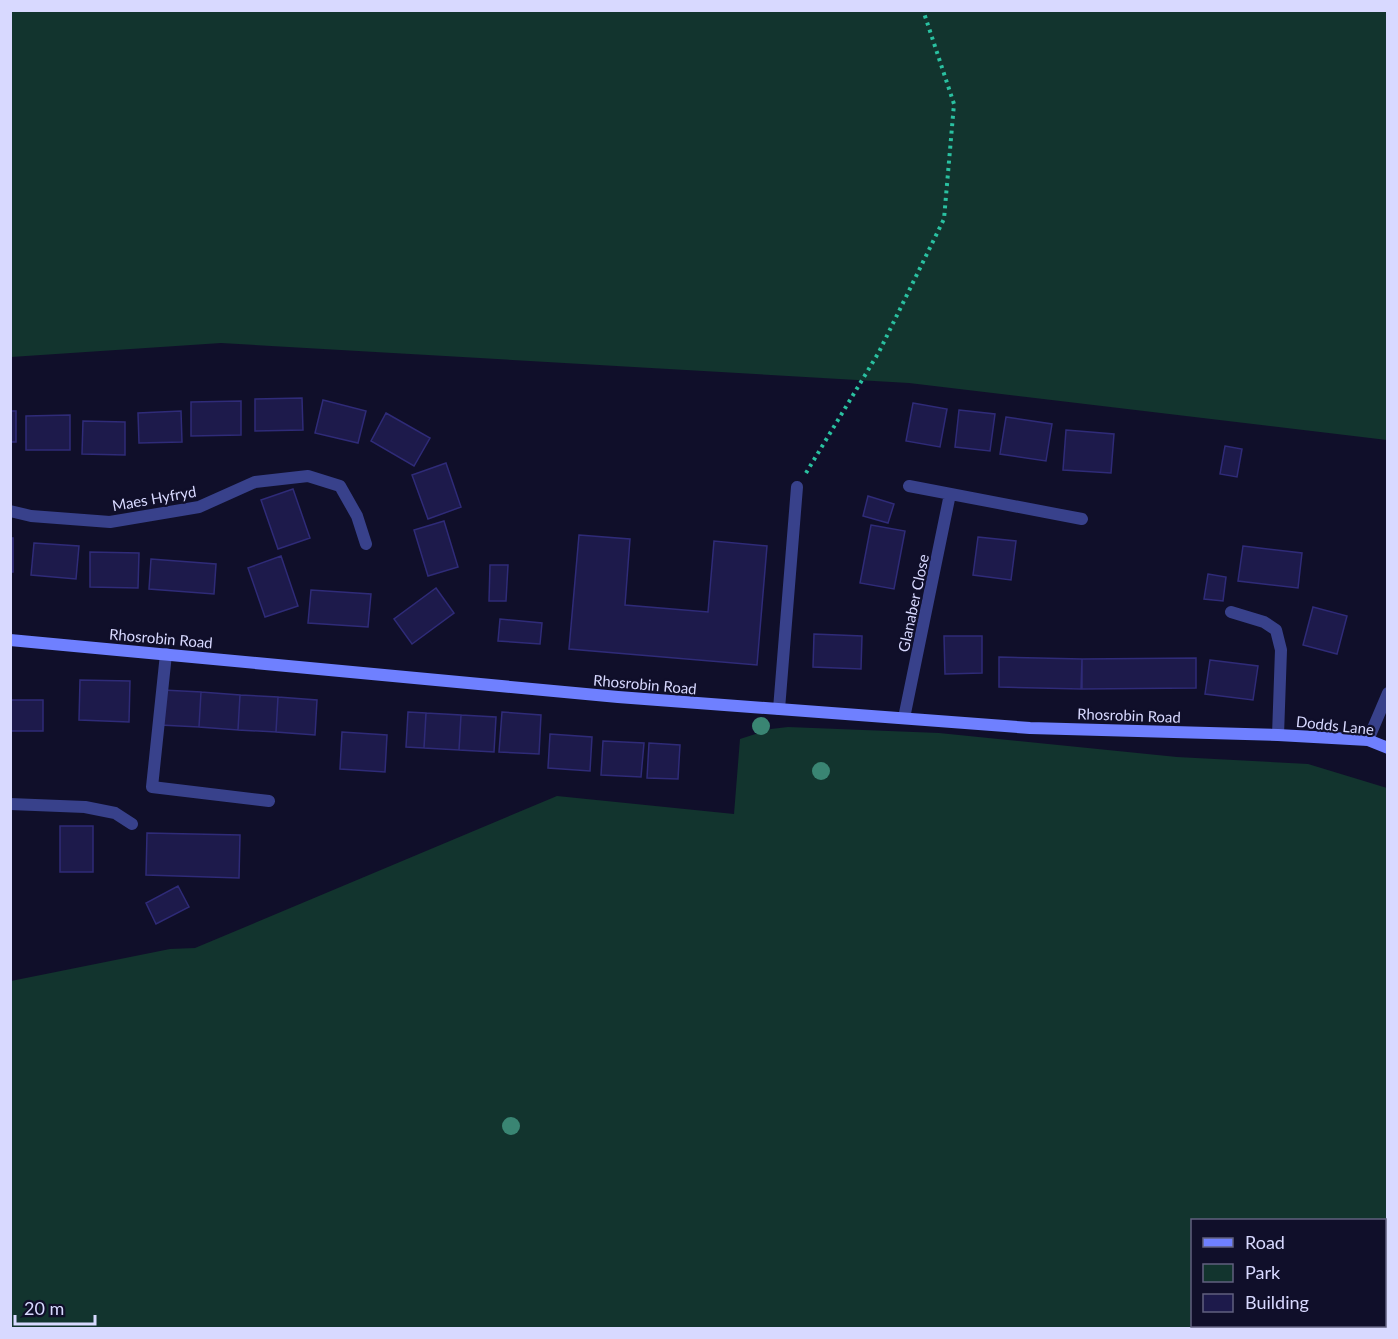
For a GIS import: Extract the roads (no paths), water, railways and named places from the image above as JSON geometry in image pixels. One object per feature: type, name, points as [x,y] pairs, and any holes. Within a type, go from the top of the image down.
[{"type":"street","name":"Maes Hyfryd","points":[[10,511],[30,516],[110,522],[199,507],[255,482],[308,476],[340,486],[357,516],[366,544]]},
{"type":"street","points":[[909,486],[1082,519]]},
{"type":"street","points":[[779,709],[797,487]]},
{"type":"street","name":"Glanaber Close","points":[[904,718],[951,494]]},
{"type":"street","points":[[1231,612],[1264,622],[1276,630],[1281,650],[1278,735]]},
{"type":"street","name":"Rhosrobin Road","points":[[10,640],[618,698],[1030,728],[1278,735]]},
{"type":"street","points":[[166,654],[152,787],[269,801]]},
{"type":"street","points":[[1368,740],[1388,693]]},
{"type":"street","name":"Dodds Lane","points":[[1278,735],[1368,740],[1388,748]]},
{"type":"street","points":[[10,804],[85,807],[115,813],[132,824]]}]
